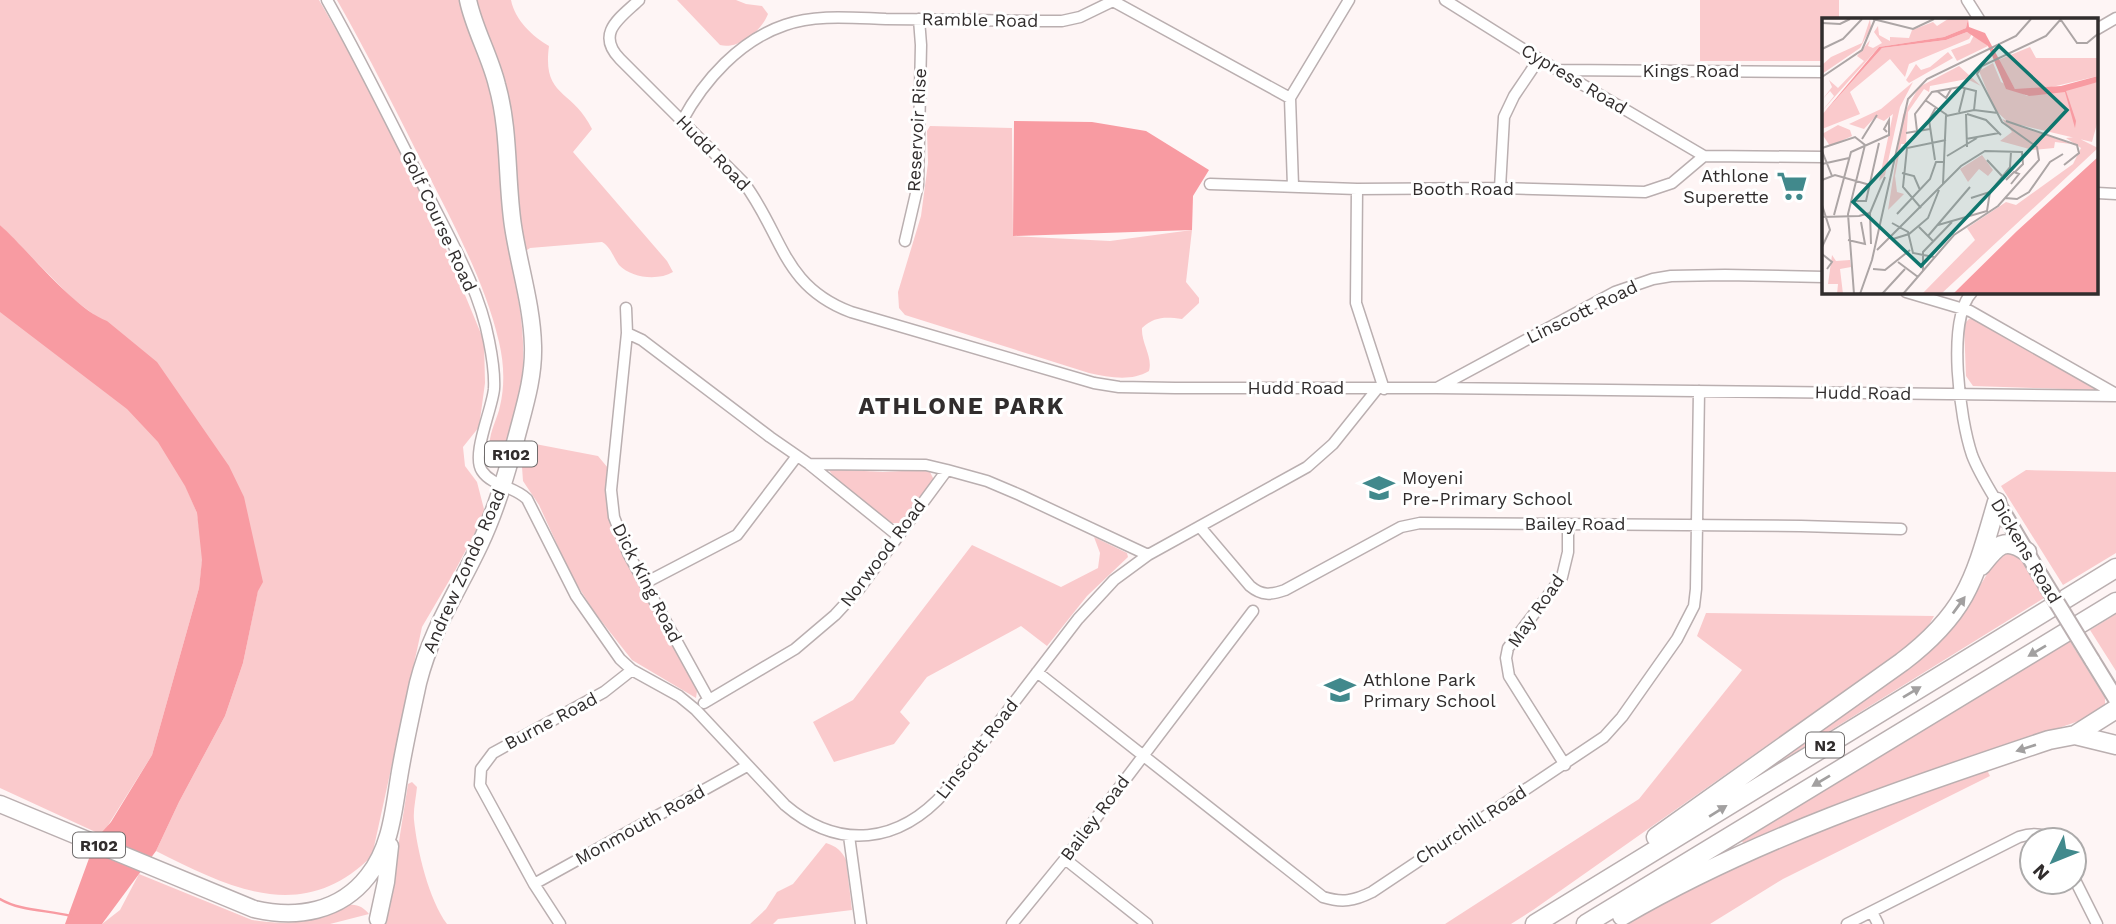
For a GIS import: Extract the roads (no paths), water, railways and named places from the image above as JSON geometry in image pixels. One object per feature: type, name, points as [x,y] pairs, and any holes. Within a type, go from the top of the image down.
[{"type":"highway","points":[[1555,912],[1574,894],[1917,650],[1940,629],[1959,606],[1977,571],[1997,502]]},
{"type":"highway","points":[[1977,571],[1998,547],[2006,543],[2017,545],[2027,552]]},
{"type":"highway","name":"N2","points":[[1535,924],[2116,568]]},
{"type":"highway","name":"N2","points":[[1586,924],[2116,602]]},
{"type":"highway","points":[[1607,924],[1681,882],[1771,840],[1881,796],[2049,740],[2075,735],[2116,709]]},
{"type":"highway","points":[[2075,735],[2116,745]]},
{"type":"main road","name":"Andrew Zondo Road","points":[[1,804],[254,908],[286,914],[317,911],[346,897],[358,888],[376,865],[388,837],[408,733],[428,650],[441,617],[480,545],[503,485],[530,385],[533,336],[513,228],[502,110],[497,85],[468,0]]},
{"type":"main road","points":[[378,919],[389,863],[388,837]]},
{"type":"street","name":"Golf Course Road","points":[[327,0],[395,127],[463,264],[479,307],[489,338],[494,387],[478,461],[489,479],[503,485]]},
{"type":"street","name":"Hudd Road","points":[[639,0],[613,25],[609,38],[615,53],[736,173],[754,196],[804,284],[833,305],[1106,385],[2116,395]]},
{"type":"street","name":"Ramble Road","points":[[682,121],[696,97],[719,71],[752,42],[784,25],[813,19],[1062,21],[1080,17],[1114,0],[1290,98]]},
{"type":"street","points":[[1293,186],[1290,98],[1349,0]]},
{"type":"street","name":"Cypress Road","points":[[1445,0],[1704,156]]},
{"type":"street","points":[[1967,0],[1978,18]]},
{"type":"street","points":[[2098,28],[2116,18]]},
{"type":"street","name":"Reservoir Rise","points":[[905,241],[918,184],[921,45],[919,19]]},
{"type":"street","points":[[1500,188],[1504,117],[1514,96],[1539,59]]},
{"type":"street","name":"Kings Road","points":[[1558,70],[1822,72]]},
{"type":"street","points":[[1704,156],[1822,157]]},
{"type":"street","name":"Booth Road","points":[[1210,184],[1357,189],[1500,188],[1645,192],[1672,183],[1704,156]]},
{"type":"street","points":[[1357,189],[1355,295],[1380,389]]},
{"type":"street","points":[[2098,193],[2116,194]]},
{"type":"street","name":"Linscott Road","points":[[1436,388],[1615,292],[1653,279],[1725,275],[1822,277]]},
{"type":"street","points":[[1914,294],[1963,307],[2116,395]]},
{"type":"street","points":[[1963,307],[1971,294]]},
{"type":"street","name":"Dickens Road","points":[[1963,307],[1957,334],[1960,394],[1972,455],[2040,575],[2116,699]]},
{"type":"street","name":"Dick King Road","points":[[626,308],[611,504],[620,536],[709,700]]},
{"type":"street","points":[[626,333],[642,340],[809,464],[897,535]]},
{"type":"street","name":"Linscott Road","points":[[503,485],[516,490],[527,499],[576,596],[596,627],[632,670],[679,696],[696,709],[747,766],[801,819],[818,828],[849,836],[897,829],[926,813],[1101,592],[1148,555],[1307,467],[1333,444],[1380,389]]},
{"type":"street","name":"Churchill Road","points":[[1037,672],[1323,897],[1342,902],[1356,900],[1604,737],[1664,660],[1687,623],[1694,606],[1699,526],[1699,391]]},
{"type":"street","points":[[645,583],[737,535],[797,456]]},
{"type":"street","points":[[809,464],[926,465],[947,470],[1009,491],[1148,555]]},
{"type":"street","name":"Norwood Road","points":[[696,709],[795,649],[828,621],[860,588],[947,470]]},
{"type":"street","name":"Bailey Road","points":[[1200,527],[1250,586],[1266,595],[1285,590],[1392,531],[1410,524],[1902,529]]},
{"type":"street","name":"May Road","points":[[1565,765],[1509,676],[1506,659],[1508,648],[1562,577],[1568,552],[1568,524]]},
{"type":"street","name":"Bailey Road","points":[[1013,924],[1252,611]]},
{"type":"street","name":"Burne Road","points":[[560,924],[534,884],[480,785],[481,769],[493,753],[604,692],[632,670]]},
{"type":"street","name":"Monmouth Road","points":[[534,884],[747,766]]},
{"type":"street","points":[[849,836],[861,924]]},
{"type":"street","points":[[1847,924],[2018,838]]},
{"type":"street","points":[[1065,859],[1147,924]]},
{"type":"street","points":[[2083,896],[2097,924]]},
{"type":"street","points":[[1872,912],[1878,924]]},
{"type":"waterway","points":[[0,899],[25,908],[71,916]]},
{"type":"place","name":"Athlone Superette","points":[[1792,186]]},
{"type":"place","name":"Moyeni Pre-Primary School","points":[[1379,488]]},
{"type":"place","name":"Athlone Park Primary School","points":[[1340,690]]},
{"type":"district","name":"ATHLONE PARK","points":[[962,406]]}]
